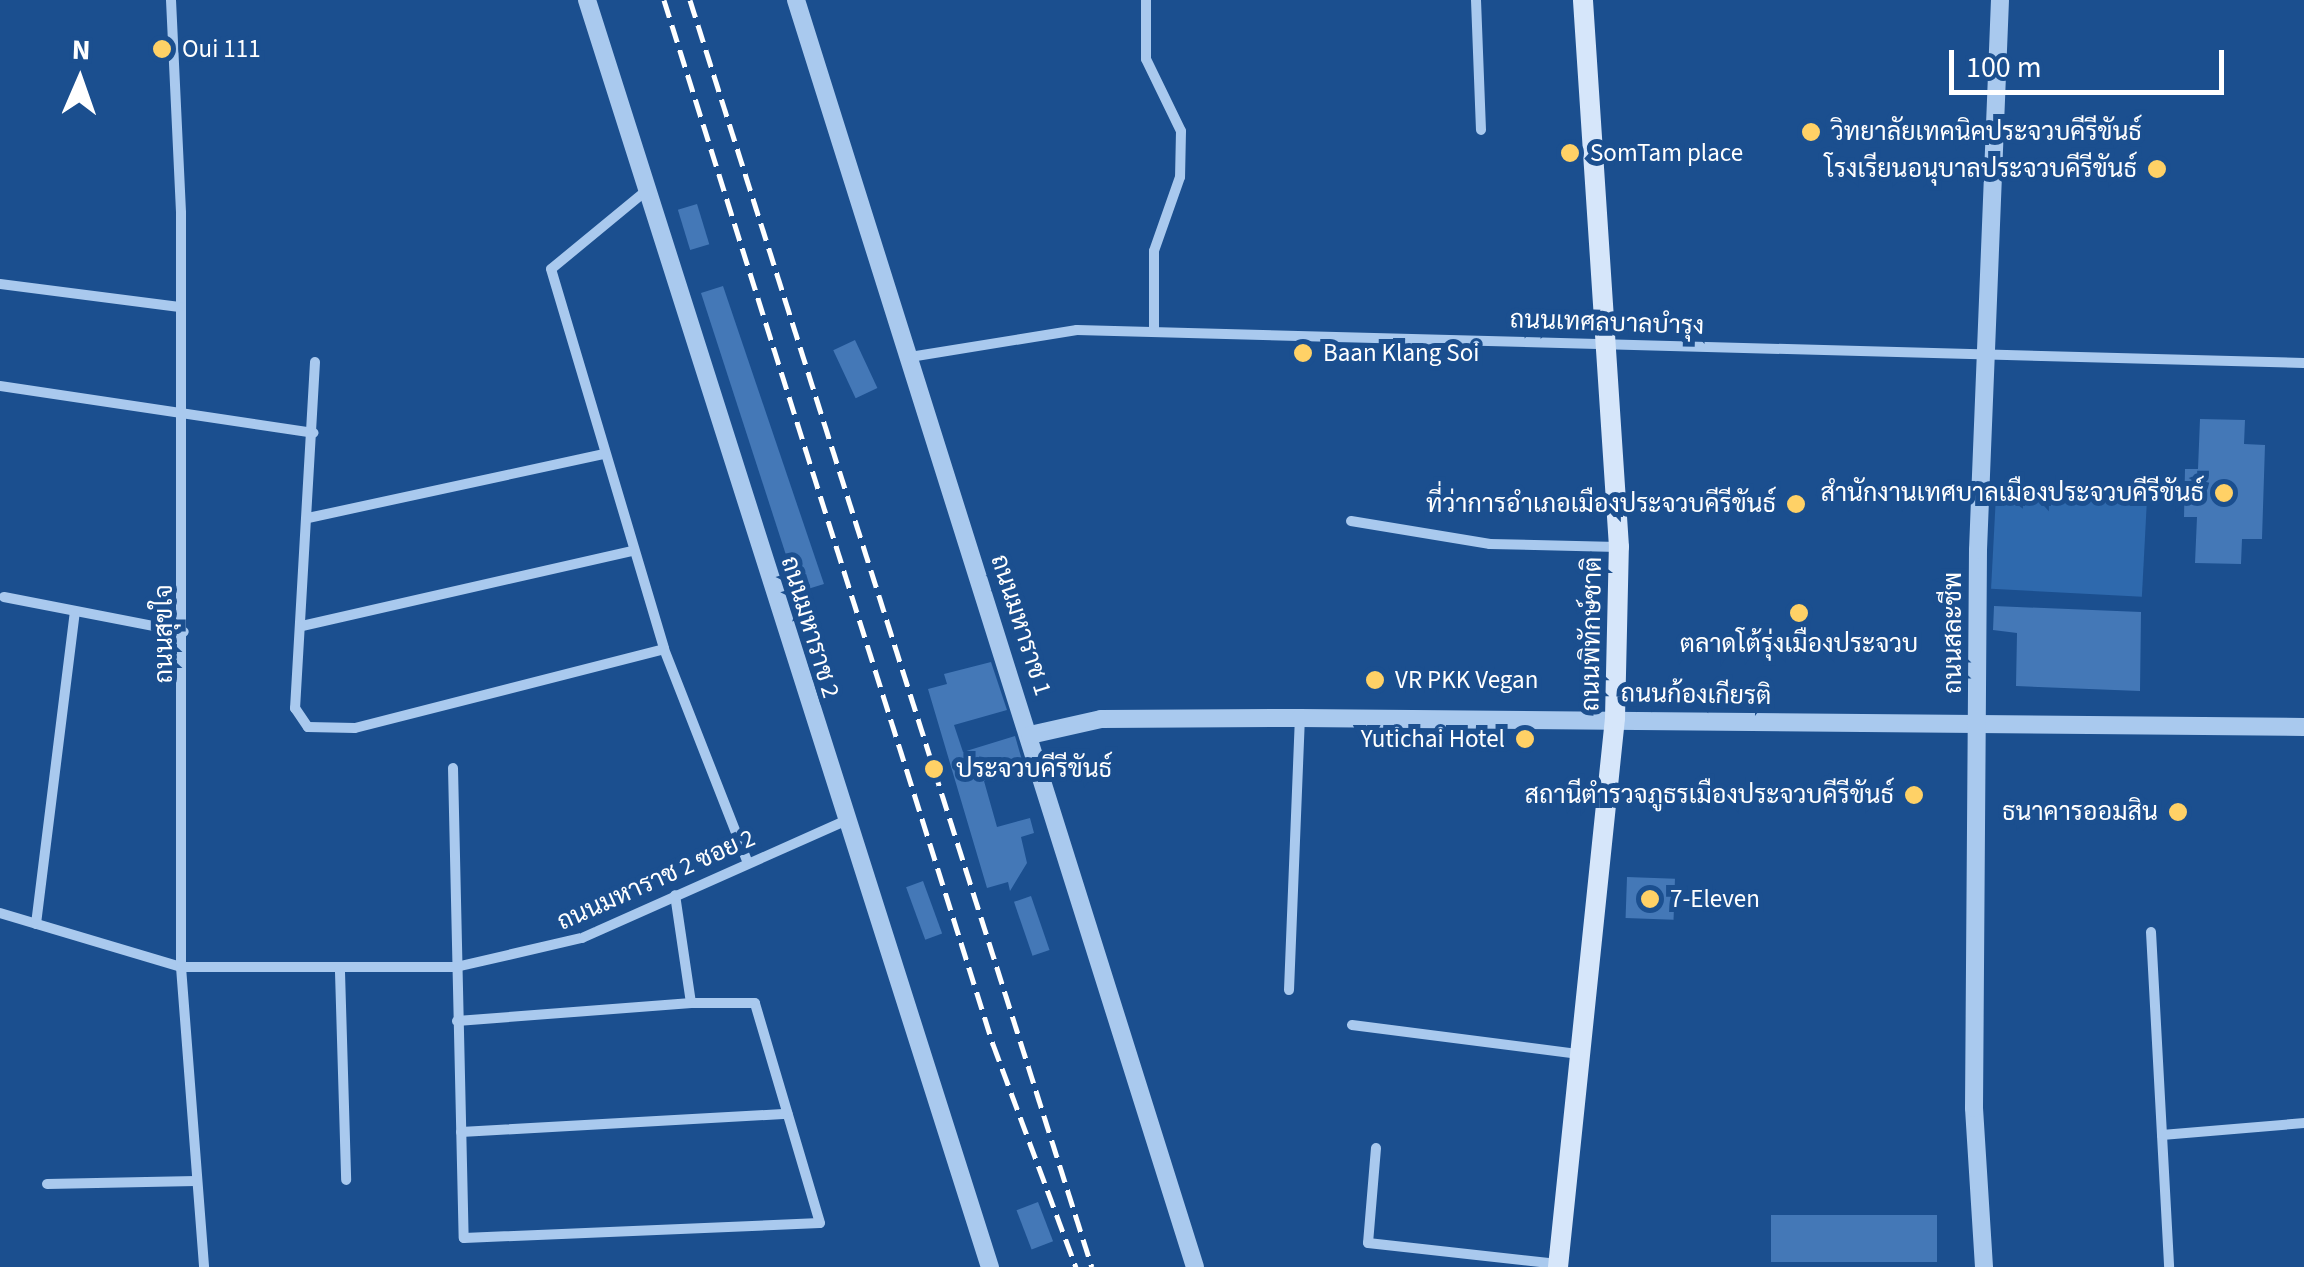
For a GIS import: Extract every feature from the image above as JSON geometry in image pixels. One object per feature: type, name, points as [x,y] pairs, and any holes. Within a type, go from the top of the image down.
[{"type":"main road","name":"ถนนพิทักษ์ชาติ","points":[[1559,1266],[1615,718],[1619,547],[1583,0]]},
{"type":"street","name":"ถนนสุขใจ","points":[[171,0],[182,413],[181,967],[204,1267]]},
{"type":"street","name":"ถนนมหาราช 2","points":[[586,0],[990,1267]]},
{"type":"street","name":"ถนนมหาราช 1","points":[[796,0],[1194,1267]]},
{"type":"street","points":[[1146,0],[1146,59],[1181,131],[1180,176],[1154,251],[1154,330]]},
{"type":"street","points":[[1476,0],[1481,130]]},
{"type":"street","name":"ถนนสละชีพ","points":[[1984,1267],[1974,1108],[1982,353],[2000,0]]},
{"type":"street","points":[[647,190],[551,268],[603,454],[664,649],[748,861]]},
{"type":"street","points":[[0,284],[180,307]]},
{"type":"street","name":"ถนนเทศลบาลบำรุง","points":[[910,357],[1077,330],[1154,330],[2304,363]]},
{"type":"street","points":[[315,362],[295,708],[308,727],[355,728],[664,649]]},
{"type":"street","points":[[0,386],[313,433]]},
{"type":"street","points":[[308,518],[603,454]]},
{"type":"street","points":[[1351,521],[1490,544],[1619,547]]},
{"type":"street","points":[[302,626],[633,551]]},
{"type":"street","points":[[4,597],[184,632]]},
{"type":"street","points":[[36,924],[75,611]]},
{"type":"street","points":[[1290,990],[1300,718]]},
{"type":"street","name":"ถนนก้องเกียรติ","points":[[1030,735],[1101,719],[1615,718],[2304,728]]},
{"type":"street","points":[[453,768],[457,1020],[464,1238],[820,1223],[755,1003],[691,1003],[457,1020]]},
{"type":"street","name":"ถนนมหาราช 2 ซอย 2","points":[[0,913],[181,967],[340,972],[456,967],[582,938],[845,821]]},
{"type":"street","points":[[675,894],[691,1003]]},
{"type":"street","points":[[2151,932],[2170,1267]]},
{"type":"street","points":[[340,972],[346,1180]]},
{"type":"street","points":[[1352,1024],[1579,1054]]},
{"type":"street","points":[[461,1132],[788,1114]]},
{"type":"street","points":[[2162,1135],[2304,1123]]},
{"type":"street","points":[[1376,1148],[1368,1243],[1559,1266]]},
{"type":"street","points":[[47,1184],[196,1181]]},
{"type":"shaded area","points":[[1996,495],[2147,503],[2142,597],[1991,589]]},
{"type":"building","points":[[697,204],[709,244],[690,250],[678,210]]},
{"type":"building","points":[[723,286],[824,584],[798,592],[701,293]]},
{"type":"building","points":[[855,340],[877,388],[856,398],[833,350]]},
{"type":"building","name":"สำนักงานเทศบาลเมืองประจวบคีรีขันธ์","points":[[2200,419],[2245,420],[2244,444],[2265,445],[2262,539],[2242,539],[2241,564],[2195,563],[2197,517],[2184,517],[2185,469],[2198,469]]},
{"type":"building","points":[[1994,606],[2141,612],[2140,691],[2016,686],[2017,633],[1993,630]]},
{"type":"building","points":[[991,662],[1007,710],[954,725],[963,752],[1015,736],[1024,767],[984,781],[997,827],[1030,818],[1034,833],[1021,837],[1027,863],[1010,891],[1008,882],[987,888],[928,689],[947,684],[944,674]]},
{"type":"building","name":"7-Eleven","points":[[1627,877],[1675,879],[1674,920],[1626,918]]},
{"type":"building","points":[[923,881],[942,934],[925,940],[906,887]]},
{"type":"building","points":[[1031,896],[1050,950],[1033,956],[1014,902]]},
{"type":"building","points":[[1038,1202],[1053,1241],[1032,1249],[1017,1210]]},
{"type":"building","points":[[1771,1215],[1937,1215],[1937,1262],[1771,1262]]},
{"type":"railway","points":[[664,0],[993,1044],[1076,1267]]},
{"type":"railway","points":[[690,0],[1092,1267]]},
{"type":"place","name":"Oui 111","points":[[162,49]]},
{"type":"place","name":"วิทยาลัยเทคนิคประจวบคีรีขันธ์","points":[[1811,132]]},
{"type":"place","name":"SomTam place","points":[[1570,153]]},
{"type":"place","name":"โรงเรียนอนุบาลประจวบคีรีขันธ์","points":[[2157,169]]},
{"type":"place","name":"Baan Klang Soi","points":[[1303,353]]},
{"type":"place","name":"สำนักงานเทศบาลเมืองประจวบคีรีขันธ์","points":[[2224,493]]},
{"type":"place","name":"ที่ว่าการอำเภอเมืองประจวบคีรีขันธ์","points":[[1796,504]]},
{"type":"place","name":"ตลาดโต้รุ่งเมืองประจวบ","points":[[1799,613]]},
{"type":"place","name":"VR PKK Vegan","points":[[1375,680]]},
{"type":"place","name":"Yutichai Hotel","points":[[1525,739]]},
{"type":"place","name":"ประจวบคีรีขันธ์","points":[[934,769]]},
{"type":"place","name":"สถานีตำรวจภูธรเมืองประจวบคีรีขันธ์","points":[[1914,795]]},
{"type":"place","name":"ธนาคารออมสิน","points":[[2178,812]]},
{"type":"place","name":"7-Eleven","points":[[1650,899]]}]
